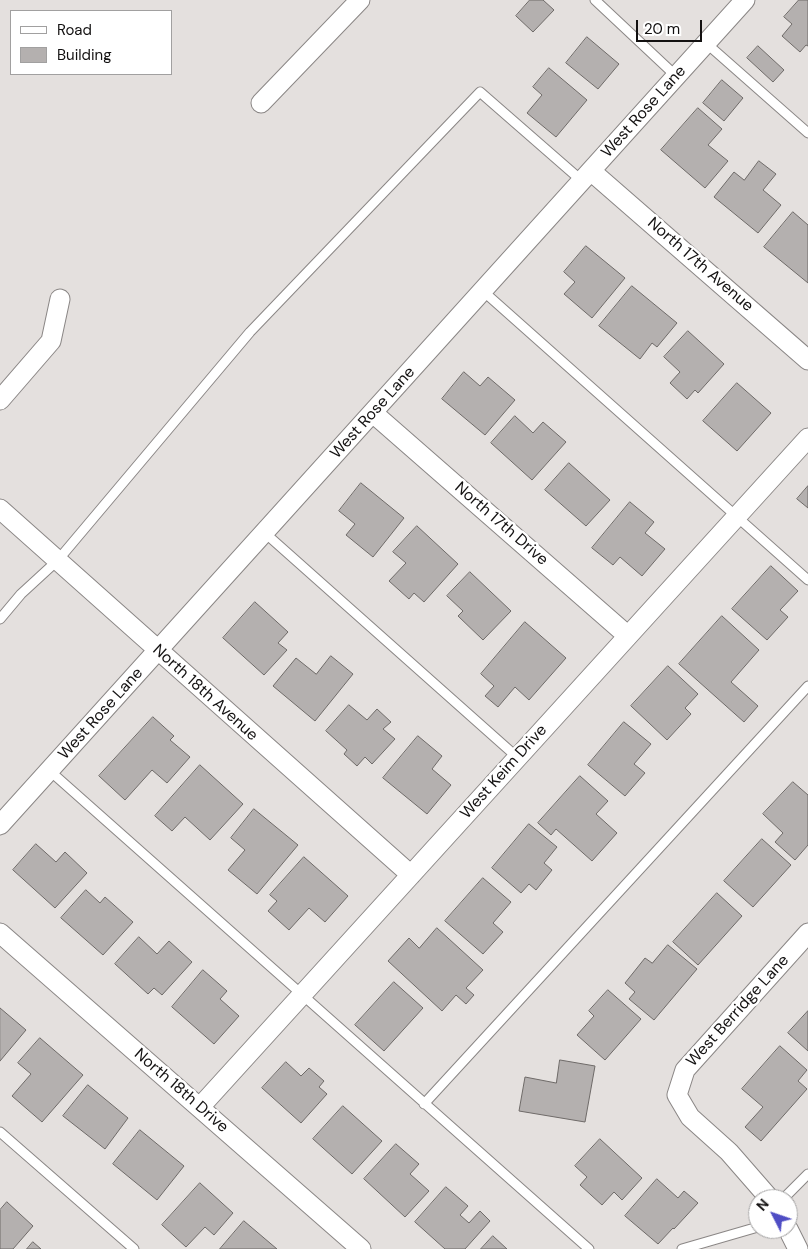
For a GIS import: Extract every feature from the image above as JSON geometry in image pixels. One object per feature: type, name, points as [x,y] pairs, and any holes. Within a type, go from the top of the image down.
[{"type":"street","points":[[261,103],[360,0]]},
{"type":"street","name":"West Rose Lane","points":[[0,825],[745,0]]},
{"type":"street","name":"North 17th Avenue","points":[[587,176],[808,360]]},
{"type":"street","points":[[0,400],[51,341],[60,300]]},
{"type":"street","name":"North 17th Drive","points":[[373,413],[628,636]]},
{"type":"street","name":"West Keim Drive","points":[[200,1107],[808,438]]},
{"type":"street","name":"North 18th Avenue","points":[[0,509],[411,875]]},
{"type":"street","name":"North 18th Drive","points":[[0,933],[361,1249]]},
{"type":"street","name":"West Berridge Lane","points":[[761,1189],[729,1152],[690,1117],[677,1095],[685,1070],[808,933]]},
{"type":"lane","points":[[595,0],[676,76]]},
{"type":"lane","points":[[706,43],[808,133]]},
{"type":"lane","points":[[0,619],[21,594],[58,560],[250,332],[480,92],[587,176]]},
{"type":"lane","points":[[483,290],[808,580]]},
{"type":"lane","points":[[265,533],[518,758]]},
{"type":"lane","points":[[424,1104],[808,686]]},
{"type":"lane","points":[[50,771],[589,1249]]},
{"type":"lane","points":[[0,1132],[134,1249]]},
{"type":"lane","points":[[793,1189],[808,1174]]},
{"type":"lane","points":[[682,1249],[748,1230]]},
{"type":"building","points":[[530,0],[543,0],[554,10],[533,32],[516,16]]},
{"type":"building","points":[[799,0],[808,0],[808,46],[806,45],[800,52],[782,36],[792,24],[784,17]]},
{"type":"building","points":[[587,37],[619,64],[598,89],[566,63]]},
{"type":"building","points":[[758,46],[784,70],[773,82],[747,58]]},
{"type":"building","points":[[549,68],[587,100],[556,137],[527,113],[542,95],[533,87]]},
{"type":"building","points":[[722,80],[743,98],[724,121],[703,103]]},
{"type":"building","points":[[698,108],[722,129],[708,145],[728,161],[705,188],[661,150]]},
{"type":"building","points":[[759,161],[776,174],[763,190],[781,205],[758,233],[714,197],[734,172],[744,180]]},
{"type":"building","points":[[793,212],[808,225],[808,283],[764,247]]},
{"type":"building","points":[[586,246],[625,278],[592,318],[564,294],[575,282],[564,272]]},
{"type":"building","points":[[632,286],[677,323],[657,347],[652,343],[640,359],[599,326]]},
{"type":"building","points":[[688,331],[724,364],[698,393],[695,390],[687,399],[670,383],[680,372],[664,357]]},
{"type":"building","points":[[464,372],[480,386],[488,377],[515,400],[485,435],[442,399]]},
{"type":"building","points":[[737,383],[771,413],[737,451],[703,421]]},
{"type":"building","points":[[515,416],[533,433],[543,422],[566,442],[532,480],[491,443]]},
{"type":"building","points":[[569,463],[610,500],[586,526],[545,490]]},
{"type":"building","points":[[361,483],[404,518],[373,557],[346,535],[355,524],[339,511]]},
{"type":"building","points":[[808,486],[808,508],[797,499]]},
{"type":"building","points":[[630,502],[654,522],[645,533],[665,549],[642,576],[620,557],[613,565],[592,548]]},
{"type":"building","points":[[417,526],[458,564],[424,602],[414,593],[409,599],[389,581],[406,563],[393,552]]},
{"type":"building","points":[[771,566],[798,591],[780,610],[788,617],[767,640],[732,609]]},
{"type":"building","points":[[470,572],[511,611],[483,640],[458,616],[463,611],[447,596]]},
{"type":"building","points":[[255,602],[288,632],[278,643],[287,650],[264,675],[223,638]]},
{"type":"building","points":[[722,616],[759,650],[731,682],[758,706],[744,722],[679,664]]},
{"type":"building","points":[[525,622],[566,658],[529,700],[515,687],[498,707],[485,696],[494,686],[481,674]]},
{"type":"building","points":[[331,656],[353,674],[315,721],[273,686],[296,658],[316,674]]},
{"type":"building","points":[[668,666],[698,694],[685,708],[691,714],[667,740],[631,706]]},
{"type":"building","points":[[349,705],[367,720],[377,709],[391,722],[383,729],[395,739],[372,764],[365,757],[357,766],[344,754],[347,750],[326,731]]},
{"type":"building","points":[[153,717],[174,736],[170,740],[190,757],[167,783],[152,770],[125,800],[99,776]]},
{"type":"building","points":[[624,722],[651,744],[634,764],[645,773],[625,796],[588,765]]},
{"type":"building","points":[[418,736],[442,756],[432,769],[451,785],[427,814],[383,778]]},
{"type":"building","points":[[200,765],[243,804],[210,840],[185,817],[172,831],[155,816]]},
{"type":"building","points":[[580,776],[608,801],[596,814],[617,833],[592,861],[556,829],[551,835],[538,823]]},
{"type":"building","points":[[793,782],[808,795],[808,845],[795,860],[775,842],[783,833],[763,814]]},
{"type":"building","points":[[254,809],[298,845],[257,894],[228,870],[245,850],[231,838]]},
{"type":"building","points":[[529,824],[557,847],[544,863],[552,870],[536,890],[529,884],[521,893],[492,868]]},
{"type":"building","points":[[762,839],[791,865],[753,907],[724,881]]},
{"type":"building","points":[[36,844],[56,862],[65,852],[87,873],[55,908],[13,870]]},
{"type":"building","points":[[304,857],[348,896],[325,922],[309,908],[289,930],[268,911],[277,901],[270,895]]},
{"type":"building","points":[[483,878],[511,902],[493,923],[503,932],[483,954],[445,921]]},
{"type":"building","points":[[86,890],[100,903],[105,897],[133,922],[103,955],[61,918]]},
{"type":"building","points":[[717,893],[742,916],[698,965],[673,942]]},
{"type":"building","points":[[437,928],[483,970],[466,988],[474,995],[466,1004],[456,995],[442,1011],[388,961],[409,938],[419,948]]},
{"type":"building","points":[[139,937],[157,954],[169,941],[192,962],[162,995],[154,988],[148,994],[115,964]]},
{"type":"building","points":[[668,945],[697,969],[654,1020],[629,999],[635,992],[625,983],[645,958],[652,963]]},
{"type":"building","points":[[203,970],[227,991],[220,999],[239,1016],[214,1044],[172,1007]]},
{"type":"building","points":[[394,982],[423,1008],[384,1051],[355,1025]]},
{"type":"building","points":[[608,990],[641,1019],[605,1060],[577,1035],[594,1016],[589,1011]]},
{"type":"building","points":[[0,1008],[26,1030],[0,1061]]},
{"type":"building","points":[[808,1011],[808,1051],[788,1033]]},
{"type":"building","points":[[40,1038],[83,1075],[42,1122],[12,1096],[31,1074],[18,1063]]},
{"type":"building","points":[[780,1046],[807,1070],[798,1081],[807,1089],[761,1141],[745,1127],[763,1107],[742,1089]]},
{"type":"building","points":[[560,1060],[595,1066],[585,1122],[519,1111],[525,1077],[556,1083]]},
{"type":"building","points":[[286,1062],[301,1076],[309,1068],[324,1081],[319,1087],[327,1094],[301,1123],[262,1088]]},
{"type":"building","points":[[88,1085],[128,1118],[105,1149],[63,1116]]},
{"type":"building","points":[[343,1106],[382,1141],[352,1174],[313,1139]]},
{"type":"building","points":[[140,1130],[184,1166],[157,1200],[113,1164]]},
{"type":"building","points":[[600,1139],[642,1178],[622,1200],[614,1192],[602,1205],[580,1185],[587,1177],[575,1166]]},
{"type":"building","points":[[396,1144],[419,1164],[410,1174],[429,1191],[405,1217],[364,1179]]},
{"type":"building","points":[[657,1179],[678,1198],[684,1191],[698,1203],[658,1244],[625,1216]]},
{"type":"building","points":[[200,1183],[233,1213],[214,1235],[205,1227],[186,1247],[162,1225]]},
{"type":"building","points":[[446,1187],[468,1206],[460,1215],[469,1223],[480,1211],[490,1221],[465,1249],[445,1249],[415,1222]]},
{"type":"building","points":[[7,1202],[33,1226],[13,1249],[0,1249],[0,1210]]},
{"type":"building","points":[[244,1221],[277,1249],[220,1249]]},
{"type":"building","points":[[493,1236],[507,1249],[481,1249]]},
{"type":"building","points":[[33,1242],[41,1249],[27,1249]]}]
